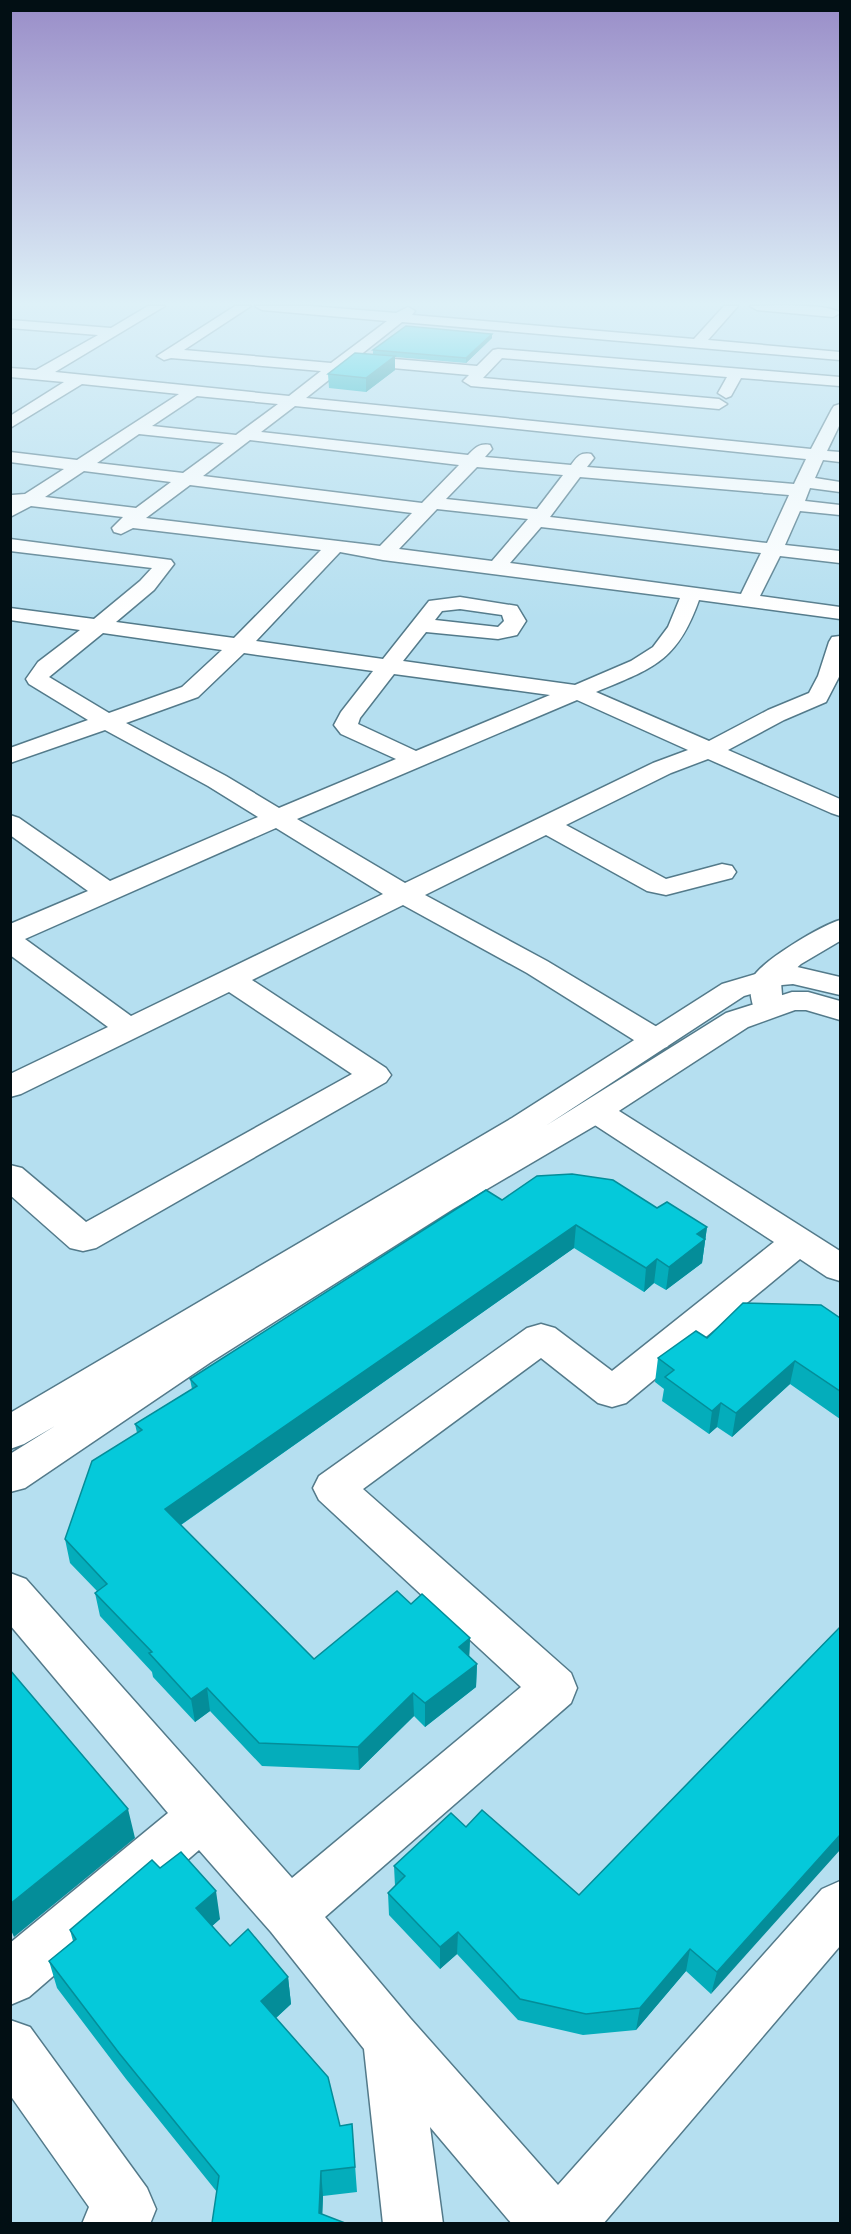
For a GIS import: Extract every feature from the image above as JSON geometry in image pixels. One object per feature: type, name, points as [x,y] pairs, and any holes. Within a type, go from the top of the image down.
[{"type":"street","points":[[10,423],[30,410]]},
{"type":"street","points":[[10,512],[164,410]]},
{"type":"street","points":[[82,553],[136,518],[279,410]]},
{"type":"street","points":[[381,410],[602,434],[700,431],[840,458]]},
{"type":"street","points":[[437,416],[442,410]]},
{"type":"street","points":[[700,431],[715,410]]},
{"type":"street","points":[[747,602],[766,567],[772,549],[839,410]]},
{"type":"street","points":[[383,554],[509,423]]},
{"type":"street","points":[[134,429],[243,437],[799,493],[840,487]]},
{"type":"street","points":[[496,568],[575,472],[602,434]]},
{"type":"street","points":[[10,457],[538,518],[840,557]]},
{"type":"street","points":[[799,493],[840,510]]},
{"type":"street","points":[[10,498],[334,548],[840,613]]},
{"type":"street","points":[[10,545],[164,564],[160,572],[137,595],[46,667],[38,675],[37,680],[107,722],[217,781],[404,894],[528,962],[657,1040]]},
{"type":"street","points":[[10,756],[190,692],[239,646],[334,548]]},
{"type":"street","points":[[10,935],[277,818],[658,656],[676,633],[692,593]]},
{"type":"street","points":[[10,634],[21,615],[577,692],[840,808]]},
{"type":"street","points":[[417,760],[362,735],[346,725],[349,717],[420,625]]},
{"type":"street","points":[[10,1087],[662,768],[710,750],[776,715],[829,702],[829,676],[840,642]]},
{"type":"street","points":[[10,823],[107,892]]},
{"type":"street","points":[[548,825],[657,885],[666,887],[722,872]]},
{"type":"street","points":[[767,994],[791,958],[840,929]]},
{"type":"street","points":[[10,941],[130,1029]]},
{"type":"street","points":[[10,1476],[197,1352],[441,1201],[596,1112],[737,1020],[793,975],[840,986]]},
{"type":"street","points":[[10,1176],[83,1239],[375,1075],[230,979]]},
{"type":"street","points":[[10,1433],[514,1131],[733,990],[767,994],[792,1001],[808,1001],[840,1011]]},
{"type":"street","points":[[596,1112],[840,1268]]},
{"type":"street","points":[[289,1914],[554,1688],[334,1488],[541,1338],[612,1392],[799,1241]]},
{"type":"street","points":[[10,1592],[289,1914],[390,2038],[552,2223]]},
{"type":"street","points":[[10,1978],[202,1816]]},
{"type":"street","points":[[563,2223],[840,1907]]},
{"type":"street","points":[[390,2038],[413,2223]]},
{"type":"street","points":[[10,2047],[126,2209],[112,2223]]},
{"type":"building","points":[[572,1174],[613,1180],[657,1208],[667,1202],[707,1227],[697,1234],[705,1239],[669,1267],[657,1259],[646,1268],[576,1225],[165,1509],[314,1659],[397,1591],[411,1604],[422,1594],[470,1638],[459,1647],[477,1664],[425,1703],[413,1693],[358,1747],[259,1743],[207,1688],[191,1699],[149,1653],[152,1652],[95,1593],[107,1584],[65,1539],[92,1461],[142,1430],[135,1424],[197,1386],[190,1379],[486,1190],[502,1200],[537,1176]]},
{"type":"building","points":[[743,1303],[821,1305],[840,1318],[840,1391],[795,1361],[736,1413],[721,1403],[712,1411],[665,1377],[674,1370],[658,1358],[696,1331],[707,1338]]},
{"type":"building","points":[[840,1627],[840,1835],[717,1972],[690,1949],[640,2008],[586,2014],[520,1999],[458,1932],[440,1947],[388,1893],[405,1876],[394,1866],[451,1813],[466,1827],[482,1810],[579,1895]]},
{"type":"building","points":[[10,1670],[128,1809],[10,1904]]},
{"type":"building","points":[[181,1852],[216,1891],[196,1908],[230,1946],[248,1929],[288,1977],[261,2001],[328,2077],[340,2126],[352,2124],[355,2167],[321,2171],[319,2213],[345,2223],[212,2223],[219,2176],[119,2053],[49,1961],[76,1939],[70,1930],[152,1860],[160,1868]]}]
